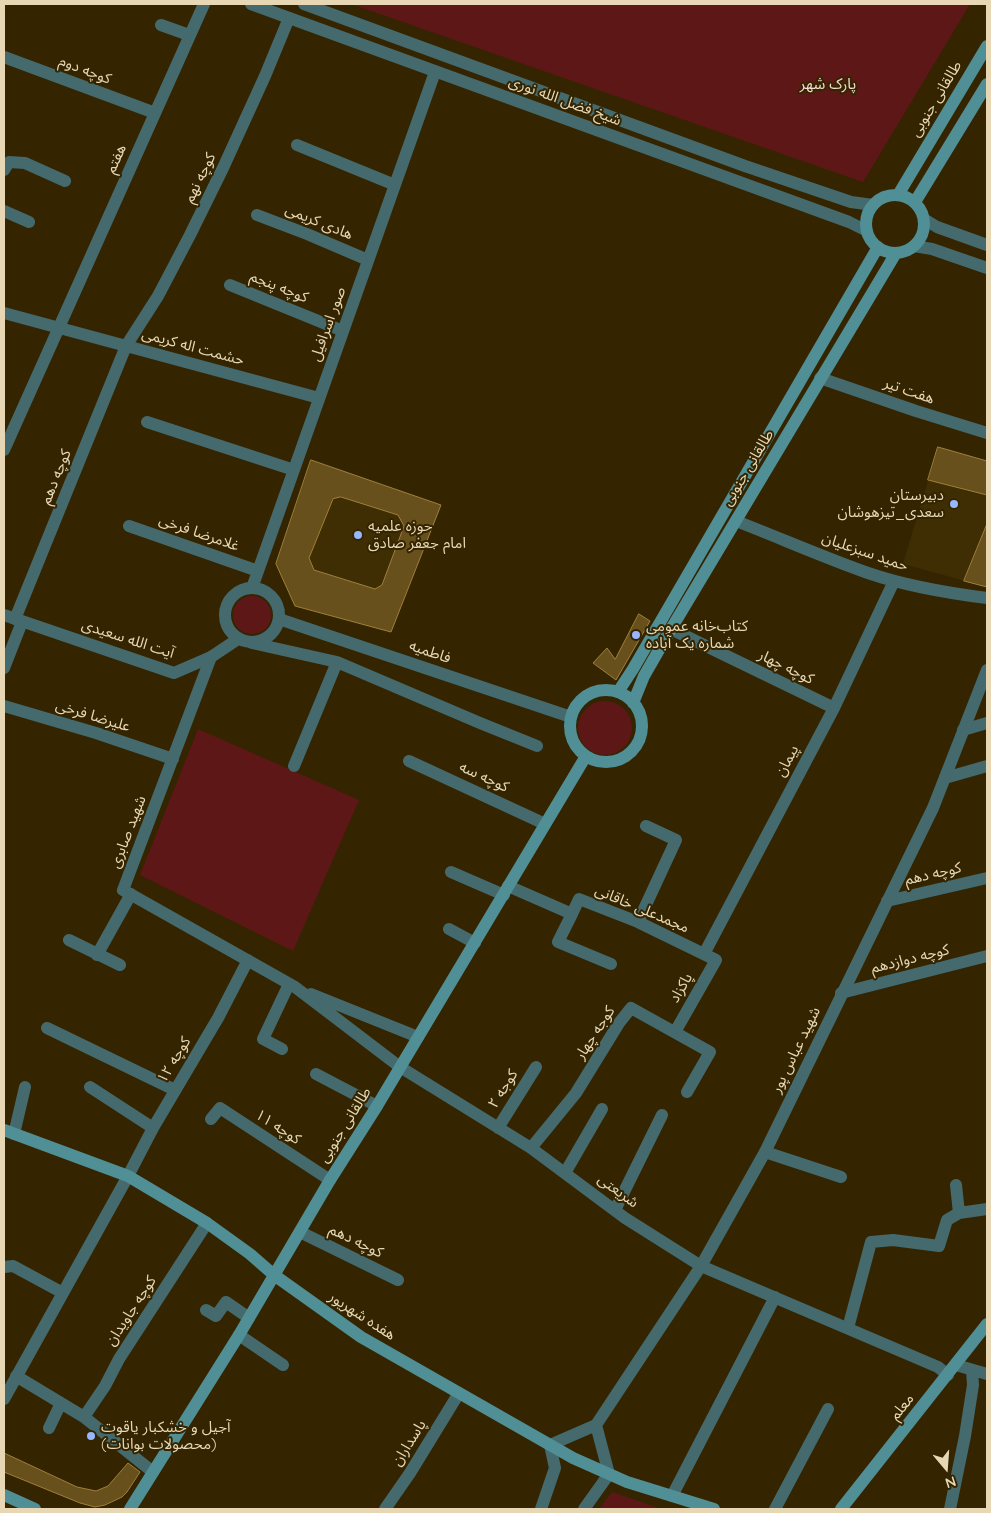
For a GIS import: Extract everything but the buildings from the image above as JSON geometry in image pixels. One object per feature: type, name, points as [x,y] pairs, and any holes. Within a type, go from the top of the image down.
[{"type":"main road","name":"طالقانی جنوبی","points":[[898,195],[987,46]]},
{"type":"main road","points":[[915,202],[987,84]]},
{"type":"main road","points":[[935,132],[952,142]]},
{"type":"main road","points":[[889,195],[898,195],[908,197],[915,202],[921,210],[924,229],[921,238],[906,251],[886,252],[871,240],[866,222],[868,213],[880,199],[889,195]]},
{"type":"main road","name":"طالقانی جنوبی","points":[[618,692],[878,247]]},
{"type":"main road","name":"طالقانی جنوبی","points":[[633,703],[644,676],[671,629],[896,253]]},
{"type":"main road","points":[[606,690],[618,692],[626,696],[633,703],[639,712],[642,723],[641,734],[629,754],[608,762],[597,761],[586,756],[578,749],[572,739],[571,717],[576,706],[584,698],[594,692],[606,690]]},
{"type":"main road","name":"طالقانی جنوبی","points":[[130,1509],[239,1335],[330,1180],[377,1106],[586,756]]},
{"type":"main road","name":"هفده شهریور","points":[[9,1132],[128,1176],[208,1223],[250,1254],[274,1275],[361,1337],[573,1458],[628,1482],[714,1509]]},
{"type":"main road","name":"معلم","points":[[841,1509],[956,1365],[985,1332]]},
{"type":"main road","points":[[4,1495],[35,1509]]},
{"type":"street","name":"هفتم","points":[[4,450],[204,4]]},
{"type":"street","name":"شیخ فضل الله نوری","points":[[251,4],[848,222],[867,231]]},
{"type":"street","name":"شیخ فضل الله نوری","points":[[304,4],[745,166],[851,202],[873,205]]},
{"type":"street","name":"کوچه نهم","points":[[126,346],[158,296],[211,193],[265,76],[289,18]]},
{"type":"street","points":[[161,25],[190,36]]},
{"type":"street","name":"صور اسرافیل","points":[[252,588],[441,54]]},
{"type":"street","name":"کوچه دوم","points":[[4,57],[155,113]]},
{"type":"street","points":[[297,145],[395,185]]},
{"type":"street","points":[[4,170],[9,162],[25,163],[65,181]]},
{"type":"street","points":[[4,211],[28,222]]},
{"type":"street","name":"هادی کریمی","points":[[257,215],[368,260]]},
{"type":"street","points":[[924,220],[937,227],[987,245]]},
{"type":"street","points":[[914,246],[932,249],[987,268]]},
{"type":"street","name":"کوچه پنجم","points":[[230,285],[343,331]]},
{"type":"street","name":"حشمت اله کریمی","points":[[4,313],[319,398]]},
{"type":"street","name":"کوچه دهم","points":[[4,668],[14,619],[126,346]]},
{"type":"street","name":"هفت تیر","points":[[820,378],[987,433]]},
{"type":"street","points":[[147,422],[294,470]]},
{"type":"street","name":"حمید سبزعلیان","points":[[736,521],[868,573],[894,581],[959,595],[987,598]]},
{"type":"street","name":"غلامرضا فرخی","points":[[129,526],[258,570]]},
{"type":"street","name":"پیمان","points":[[704,954],[834,708],[894,581]]},
{"type":"street","points":[[252,643],[260,642],[273,633],[279,618],[275,601],[269,594],[252,588],[243,589],[235,593],[225,608],[226,626],[238,639],[252,643],[337,662],[537,746]]},
{"type":"street","name":"فاطمیه","points":[[279,618],[571,717]]},
{"type":"street","name":"آیت الله سعیدی","points":[[14,619],[174,673],[211,656],[238,639]]},
{"type":"street","name":"کوچه چهار","points":[[671,629],[834,708]]},
{"type":"street","name":"شهید صابری","points":[[130,894],[124,890],[211,656]]},
{"type":"street","points":[[294,766],[337,662]]},
{"type":"street","name":"شهید عباس پور","points":[[596,1425],[701,1266],[765,1152],[933,808],[987,670]]},
{"type":"street","name":"علیرضا فرخی","points":[[4,706],[96,733],[173,759]]},
{"type":"street","points":[[963,730],[987,723]]},
{"type":"street","name":"کوچه سه","points":[[410,761],[546,824]]},
{"type":"street","points":[[945,778],[987,766]]},
{"type":"street","points":[[638,922],[676,840],[646,826]]},
{"type":"street","points":[[451,872],[572,914],[558,942],[611,964]]},
{"type":"street","name":"کوچه دهم","points":[[887,901],[987,878]]},
{"type":"street","points":[[97,955],[130,894],[292,986],[418,1037]]},
{"type":"street","name":"مجمدعلی خاقانی","points":[[572,914],[579,899],[638,922],[716,960]]},
{"type":"street","points":[[449,929],[475,943]]},
{"type":"street","points":[[69,940],[120,965]]},
{"type":"street","name":"کوچه دوازدهم","points":[[842,993],[987,956]]},
{"type":"street","name":"کوچه ۱۲","points":[[4,1396],[128,1176],[152,1128],[218,1018],[248,960]]},
{"type":"street","name":"پاکزاد","points":[[675,1032],[716,960]]},
{"type":"street","points":[[282,1049],[263,1039],[292,986]]},
{"type":"street","name":"شریعتی","points":[[292,986],[400,1067],[531,1148],[615,1210],[701,1266],[938,1367],[948,1375]]},
{"type":"street","name":"کوجه چهار","points":[[531,1148],[576,1093],[630,1008],[710,1052],[687,1092]]},
{"type":"street","points":[[46,1028],[175,1090]]},
{"type":"street","name":"کوجه ۲","points":[[498,1128],[536,1067]]},
{"type":"street","points":[[316,1074],[377,1106]]},
{"type":"street","points":[[9,1132],[25,1087]]},
{"type":"street","points":[[90,1087],[152,1128]]},
{"type":"street","name":"کوچه ۱۱","points":[[211,1119],[220,1108],[330,1180]]},
{"type":"street","points":[[565,1173],[602,1109]]},
{"type":"street","points":[[615,1210],[662,1115]]},
{"type":"street","points":[[765,1152],[840,1178]]},
{"type":"street","points":[[956,1185],[959,1213]]},
{"type":"street","points":[[848,1328],[872,1242],[893,1240],[939,1246],[947,1220],[959,1213],[987,1209]]},
{"type":"street","name":"کوچه جاویدان","points":[[84,1417],[105,1386],[119,1359],[208,1223]]},
{"type":"street","name":"کوچه دهم","points":[[300,1232],[398,1280]]},
{"type":"street","points":[[4,1267],[13,1266],[63,1293]]},
{"type":"street","points":[[672,1496],[775,1297]]},
{"type":"street","points":[[206,1310],[216,1316],[226,1302],[249,1318]]},
{"type":"street","points":[[239,1335],[283,1365]]},
{"type":"street","points":[[956,1365],[987,1374]]},
{"type":"street","points":[[950,1509],[973,1385],[972,1370]]},
{"type":"street","points":[[16,1376],[84,1417],[153,1472]]},
{"type":"street","name":"پاسداران","points":[[385,1509],[410,1473],[458,1393]]},
{"type":"street","points":[[49,1428],[61,1403]]},
{"type":"street","points":[[775,1509],[828,1409]]},
{"type":"street","points":[[541,1509],[555,1468],[550,1445],[596,1425],[609,1474],[584,1509]]},
{"type":"shaded area","name":"دبیرستان سعدی_تیزهوشان","points":[[938,447],[987,461],[987,587],[903,564]]},
{"type":"shaded area","name":"حوزه علمیه امام جعفر صادق","points":[[311,460],[441,505],[391,632],[295,606],[276,564]]},
{"type":"green space","name":"پارک شهر","points":[[351,4],[970,4],[863,182]]},
{"type":"green space","points":[[252,596],[266,601],[271,615],[266,629],[252,634],[238,629],[233,615],[238,601]]},
{"type":"green space","points":[[600,701],[610,701],[620,705],[628,713],[632,728],[628,743],[620,751],[610,755],[600,755],[590,751],[582,743],[578,733],[578,723],[582,713],[590,705]]},
{"type":"green space","points":[[198,729],[359,800],[293,951],[140,875]]},
{"type":"green space","points":[[612,1492],[662,1509],[599,1509]]},
{"type":"place","name":"دبیرستان سعدی_تیزهوشان","points":[[954,504]]},
{"type":"place","name":"حوزه علمیه امام جعفر صادق","points":[[358,535]]},
{"type":"place","name":"کتاب‌خانه عمومی شماره یک آباده","points":[[636,635]]},
{"type":"place","name":"آجیل و خشکبار یاقوت (محصولات بوانات)","points":[[91,1436]]}]
